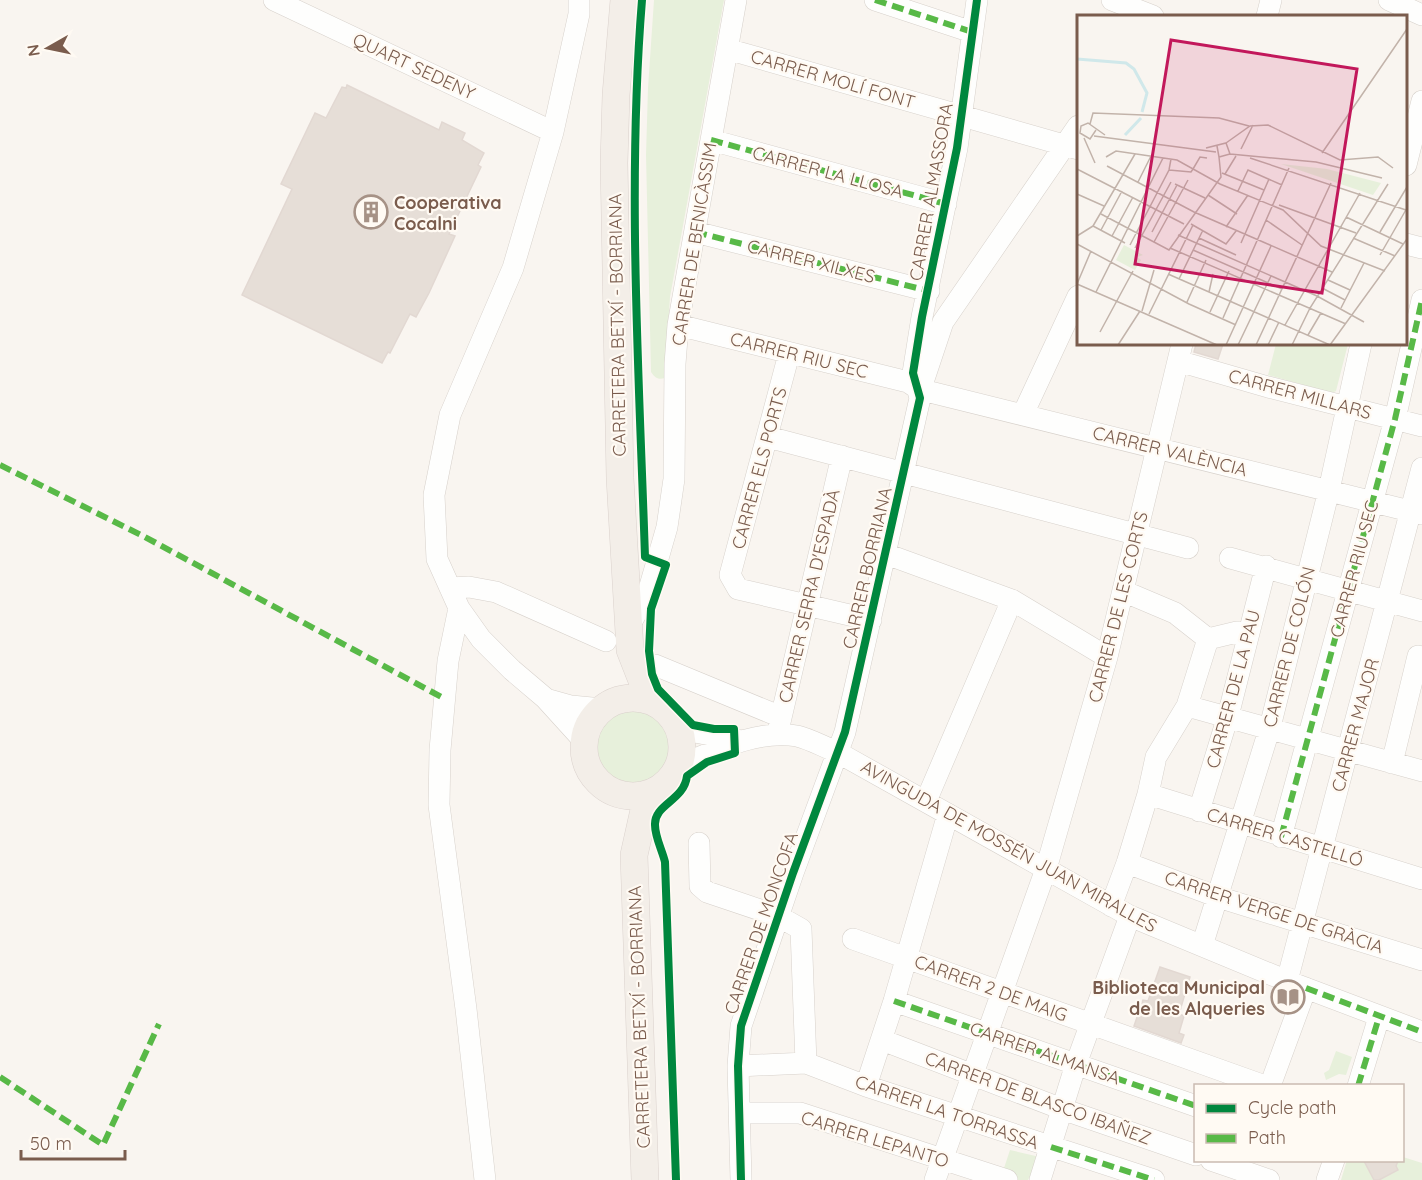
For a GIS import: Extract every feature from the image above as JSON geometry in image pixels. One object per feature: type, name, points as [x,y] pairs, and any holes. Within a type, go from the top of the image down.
[{"type":"main road","name":"CARRETERA BETXÍ - BORRIANA","points":[[607,705],[622,639],[614,163],[616,95],[624,0]]},
{"type":"main road","name":"CARRETERA BETXÍ - BORRIANA","points":[[622,639],[650,701]]},
{"type":"main road","points":[[625,698],[650,701],[662,707],[679,729],[682,741],[679,766],[663,787],[651,794],[623,796],[610,791],[598,782],[589,770],[584,756],[587,729],[593,718],[607,705],[625,698]]},
{"type":"main road","name":"CARRETERA BETXÍ - BORRIANA","points":[[610,791],[624,822],[634,855],[645,1180]]},
{"type":"main road","name":"CARRETERA BETXÍ - BORRIANA","points":[[634,855],[644,810],[651,794]]},
{"type":"street","name":"QUART SEDENY","points":[[274,0],[553,132]]},
{"type":"street","points":[[579,0],[579,14],[553,132],[513,268],[450,415],[434,495],[437,558],[459,608],[481,639],[545,699],[584,741]]},
{"type":"street","name":"CARRER DE BENICÀSSIM","points":[[622,639],[648,594],[667,527],[674,478],[675,364],[678,325],[736,0]]},
{"type":"street","points":[[875,0],[972,32]]},
{"type":"street","name":"CARRER ALMASSORA","points":[[918,389],[913,373],[922,317],[946,204],[978,0]]},
{"type":"street","points":[[1112,0],[1145,11]]},
{"type":"street","points":[[1267,15],[1271,0]]},
{"type":"street","points":[[1390,0],[1422,15]]},
{"type":"street","name":"CARRER MOLÍ FONT","points":[[727,49],[1072,147]]},
{"type":"street","points":[[1407,160],[1417,112]]},
{"type":"street","name":"CARRER BORRIANA","points":[[837,752],[845,732],[886,554],[920,398],[918,389],[924,379],[943,322],[1072,147],[1077,130]]},
{"type":"street","name":"CARRER LA LLOSA","points":[[711,140],[946,204]]},
{"type":"street","name":"CARRER XILXES","points":[[694,232],[929,291]]},
{"type":"street","points":[[1407,244],[1422,248]]},
{"type":"street","points":[[1023,414],[1077,298]]},
{"type":"street","name":"CARRER RIU SEC","points":[[1281,837],[1395,419],[1422,300]]},
{"type":"street","points":[[922,317],[943,322]]},
{"type":"street","name":"CARRER RIU SEC","points":[[678,325],[908,382],[918,389]]},
{"type":"street","name":"CARRER DE COLÓN","points":[[1202,946],[1270,728],[1329,490],[1361,345]]},
{"type":"street","name":"CARRER MILLARS","points":[[1180,352],[1346,408],[1422,426]]},
{"type":"street","name":"CARRER DE LES CORTS","points":[[935,1180],[1046,869],[1107,657],[1180,352]]},
{"type":"street","name":"CARRER ELS PORTS","points":[[789,354],[730,575],[738,589],[806,604]]},
{"type":"street","name":"CARRER VALÈNCIA","points":[[918,389],[1416,512]]},
{"type":"street","points":[[768,437],[1188,548]]},
{"type":"street","name":"CARRER SERRA D'ESPADÀ","points":[[779,726],[842,456]]},
{"type":"street","name":"CARRER MAJOR","points":[[1271,1084],[1297,984],[1303,923],[1388,601],[1416,512],[1422,468]]},
{"type":"street","points":[[886,554],[1012,600],[1107,657]]},
{"type":"street","points":[[1230,558],[1266,566],[1422,611]]},
{"type":"street","name":"CARRER DE LA PAU","points":[[1199,811],[1228,716],[1266,566]]},
{"type":"street","points":[[450,588],[469,586],[496,592],[622,639]]},
{"type":"street","points":[[1123,591],[1174,613],[1208,639]]},
{"type":"street","points":[[926,801],[1012,600]]},
{"type":"street","points":[[806,604],[871,620]]},
{"type":"street","points":[[459,608],[448,661],[440,750],[439,806],[466,1009],[485,1180]]},
{"type":"street","points":[[1208,639],[1237,632],[1248,635]]},
{"type":"street","points":[[1111,906],[1148,794],[1156,757],[1187,706],[1208,639]]},
{"type":"street","points":[[1392,763],[1416,689],[1418,656]]},
{"type":"street","name":"AVINGUDA DE MOSSÉN JUAN MIRALLES","points":[[655,665],[799,736],[837,752],[1130,916],[1413,1029]]},
{"type":"street","points":[[545,699],[571,705],[607,705]]},
{"type":"street","points":[[1187,706],[1422,771]]},
{"type":"street","name":"AVINGUDA DE MOSSÉN JUAN MIRALLES","points":[[679,766],[779,726]]},
{"type":"street","name":"AVINGUDA DE MOSSÉN JUAN MIRALLES","points":[[679,729],[742,741]]},
{"type":"street","name":"CARRER DE MONCOFA","points":[[741,1180],[738,1065],[741,1026],[837,752]]},
{"type":"street","name":"CARRER CASTELLÓ","points":[[1148,794],[1422,879]]},
{"type":"street","points":[[866,1086],[907,958],[948,814]]},
{"type":"street","points":[[699,843],[700,886],[707,892],[778,916],[801,929],[806,1063]]},
{"type":"street","name":"CARRER VERGE DE GRÀCIA","points":[[1127,863],[1218,897],[1422,960]]},
{"type":"street","points":[[1040,1180],[1076,1064],[1130,916]]},
{"type":"street","name":"CARRER 2 DE MAIG","points":[[853,939],[1259,1084]]},
{"type":"street","name":"CARRER ALMANSA","points":[[894,1001],[1194,1105]]},
{"type":"street","points":[[1359,1084],[1379,1017]]},
{"type":"street","name":"CARRER DE BLASCO IBAÑEZ","points":[[882,1040],[1062,1109],[1194,1154]]},
{"type":"street","name":"CARRER LA TORRASSA","points":[[738,1065],[806,1063],[866,1086],[1154,1180]]},
{"type":"street","name":"CARRER LEPANTO","points":[[740,1113],[800,1113],[1007,1180]]},
{"type":"street","points":[[1214,1162],[1269,1180]]},
{"type":"street","points":[[1327,1180],[1334,1162]]},
{"type":"green space","points":[[654,0],[724,0],[670,297],[665,378],[660,379],[651,372],[646,155]]},
{"type":"green space","points":[[1276,345],[1348,345],[1336,391],[1332,393],[1268,375]]},
{"type":"green space","points":[[624,707],[640,707],[655,714],[666,725],[673,740],[670,764],[661,777],[640,789],[624,789],[609,782],[598,771],[591,756],[591,740],[598,725],[609,714]]},
{"type":"green space","points":[[1336,1051],[1352,1057],[1346,1075],[1339,1074],[1326,1080],[1324,1073],[1329,1070]]},
{"type":"green space","points":[[1010,1150],[1040,1157],[1028,1180],[1008,1180],[1001,1177]]},
{"type":"green space","points":[[1404,1157],[1422,1163],[1422,1180],[1379,1180],[1398,1170],[1394,1162],[1404,1162]]},
{"type":"green space","points":[[1346,1162],[1365,1162],[1374,1180],[1341,1180]]},
{"type":"building","name":"Cooperativa Cocalni","points":[[347,85],[439,130],[442,122],[465,133],[462,140],[484,153],[478,165],[481,167],[449,234],[455,236],[429,293],[416,317],[410,314],[390,353],[388,352],[382,363],[242,295],[292,189],[281,184],[315,113],[326,118],[342,87],[346,88]]},
{"type":"building","points":[[1196,345],[1223,345],[1218,359],[1194,352]]},
{"type":"building","points":[[1160,967],[1190,977],[1179,1014],[1184,1016],[1179,1033],[1184,1035],[1181,1043],[1134,1026],[1143,1000],[1148,1001]]},
{"type":"building","points":[[1365,1162],[1398,1162],[1398,1170],[1379,1180],[1374,1180]]},
{"type":"marked path","points":[[875,0],[972,32]]},
{"type":"marked path","points":[[711,140],[946,204]]},
{"type":"marked path","points":[[695,232],[929,291]]},
{"type":"marked path","points":[[1281,837],[1395,419],[1422,300]]},
{"type":"marked path","points":[[0,465],[145,537],[445,699]]},
{"type":"marked path","points":[[1306,988],[1422,1032]]},
{"type":"marked path","points":[[894,1001],[1194,1105]]},
{"type":"marked path","points":[[1359,1084],[1379,1017]]},
{"type":"marked path","points":[[0,1077],[103,1145],[159,1024]]},
{"type":"marked path","points":[[1051,1147],[1154,1180]]},
{"type":"cycle path","points":[[642,0],[635,139],[635,209],[637,348],[645,557],[666,565],[651,609],[649,651],[652,674],[658,689],[693,725],[714,729],[734,729],[735,753],[707,762],[687,776],[681,791],[659,812],[655,825],[665,862],[676,1180]]},
{"type":"cycle path","points":[[741,1180],[738,1066],[741,1026],[793,873],[845,732],[920,398],[913,373],[922,317],[957,148],[977,0]]},
{"type":"place","name":"Cooperativa Cocalni","points":[[371,212]]},
{"type":"place","name":"Biblioteca Municipal de les Alqueries","points":[[1288,997]]}]
